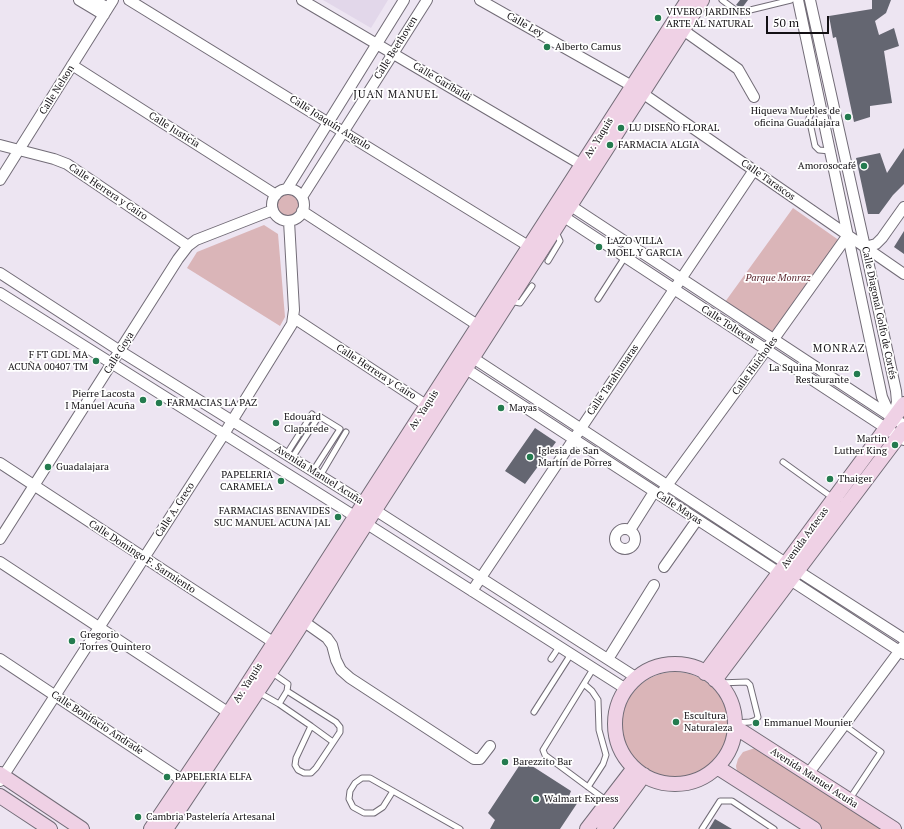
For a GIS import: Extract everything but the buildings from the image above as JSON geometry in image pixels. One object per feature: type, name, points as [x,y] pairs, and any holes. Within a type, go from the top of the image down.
[{"type":"street","name":"Calle Joaquín Angulo","points":[[129,0],[530,247]]},
{"type":"street","name":"Calle Garibaldi","points":[[302,0],[582,165]]},
{"type":"street","name":"Calle Beethoven","points":[[287,189],[404,0]]},
{"type":"street","name":"Calle Beethoven","points":[[302,197],[426,0]]},
{"type":"street","name":"Calle Ley","points":[[480,0],[637,89]]},
{"type":"street","name":"Calle Diagonal Golfo de Cortés","points":[[798,0],[882,397],[898,429]]},
{"type":"street","name":"Calle Diagonal Golfo de Cortés","points":[[810,0],[866,247],[896,391],[898,429]]},
{"type":"street","points":[[87,1],[108,8]]},
{"type":"street","name":"Av. Yaquis","points":[[464,360],[479,326],[530,247],[562,208],[637,89],[695,1]]},
{"type":"street","name":"Av. Yaquis","points":[[158,826],[188,784],[279,647],[464,360],[510,300],[555,229],[562,208],[582,165],[637,89],[683,30],[695,1]]},
{"type":"street","name":"Calle Nelson","points":[[0,180],[108,8]]},
{"type":"street","points":[[683,30],[738,69],[754,97]]},
{"type":"street","name":"Calle Justicia","points":[[72,65],[276,195]]},
{"type":"street","name":"Calle Tarascos","points":[[637,89],[904,274]]},
{"type":"street","name":"Calle Herrera y Cairo","points":[[0,145],[54,158],[73,167],[188,246]]},
{"type":"street","name":"Calle Tarahumaras","points":[[472,591],[754,170]]},
{"type":"street","points":[[287,189],[294,190],[302,197],[304,204],[302,211],[297,218],[289,221],[279,218],[273,210],[272,201],[280,191],[287,189]]},
{"type":"street","points":[[866,247],[876,244],[882,238],[904,207]]},
{"type":"street","name":"Calle Toltecas","points":[[562,208],[625,257],[766,350],[898,429]]},
{"type":"street","name":"Calle Toltecas","points":[[562,208],[681,278],[774,339],[898,429]]},
{"type":"street","name":"Calle Goya","points":[[0,539],[178,259],[188,246],[196,240],[273,210]]},
{"type":"street","points":[[302,211],[479,326]]},
{"type":"street","points":[[289,221],[294,318]]},
{"type":"street","name":"Calle Huicholes","points":[[630,530],[657,494],[667,485],[848,235]]},
{"type":"street","name":"Avenida Manuel Acuña","points":[[0,273],[120,351],[370,506],[637,678]]},
{"type":"street","name":"Avenida Manuel Acuña","points":[[0,293],[361,520],[626,690]]},
{"type":"street","name":"Calle Herrera y Cairo","points":[[294,318],[432,409]]},
{"type":"street","name":"Calle A. Greco","points":[[1,778],[56,696],[224,434],[287,332],[294,318]]},
{"type":"street","name":"Calle Mayas","points":[[464,360],[581,429],[667,485],[788,572],[902,650]]},
{"type":"street","name":"Calle Mayas","points":[[464,360],[574,439],[697,520],[904,639]]},
{"type":"street","name":"Avenida Aztecas","points":[[713,679],[788,572],[898,429],[904,404]]},
{"type":"street","name":"Av. Yaquis","points":[[370,506],[412,452],[432,409]]},
{"type":"street","name":"Avenida Aztecas","points":[[788,572],[834,498],[898,429]]},
{"type":"street","name":"Calle Domingo F. Sarmiento","points":[[0,463],[279,647]]},
{"type":"street","name":"Av. Yaquis","points":[[188,784],[229,713],[252,688],[271,671],[279,647],[303,621],[361,520]]},
{"type":"street","points":[[664,567],[697,520]]},
{"type":"street","points":[[0,562],[229,713]]},
{"type":"street","points":[[608,659],[654,585]]},
{"type":"street","points":[[303,621],[327,638],[332,645],[336,660],[341,670],[350,678],[474,759],[480,759],[490,746]]},
{"type":"street","points":[[808,774],[902,650]]},
{"type":"street","name":"Calle Bonifacio Andrade","points":[[0,659],[188,784]]},
{"type":"street","points":[[670,665],[686,665],[713,679],[728,697],[732,706],[735,725],[731,744],[723,760],[717,767],[698,779],[676,784],[660,782],[639,772],[621,751],[615,730],[617,709],[626,690],[637,678],[655,668],[670,665]]},
{"type":"street","name":"Avenida Manuel Acuña","points":[[735,725],[894,829]]},
{"type":"street","points":[[717,767],[814,829]]},
{"type":"street","points":[[591,827],[608,802],[639,772]]},
{"type":"street","points":[[591,827],[639,772]]},
{"type":"street","points":[[1,778],[82,829]]},
{"type":"street","points":[[0,796],[50,829]]},
{"type":"lane","points":[[722,0],[734,9],[742,12],[791,0]]},
{"type":"lane","points":[[548,260],[560,241],[555,229]]},
{"type":"lane","points":[[598,299],[625,257]]},
{"type":"lane","points":[[510,300],[520,303],[532,286]]},
{"type":"lane","points":[[289,456],[312,414]]},
{"type":"lane","points":[[289,456],[319,416],[340,429],[317,473]]},
{"type":"lane","points":[[317,473],[346,432]]},
{"type":"lane","points":[[782,462],[834,498]]},
{"type":"lane","points":[[551,659],[559,647]]},
{"type":"lane","points":[[534,712],[571,654]]},
{"type":"lane","points":[[593,669],[543,750],[545,755],[608,802]]},
{"type":"lane","points":[[271,671],[286,682],[288,688],[279,704]]},
{"type":"lane","points":[[713,679],[747,682],[750,685],[758,717],[756,720],[735,725]]},
{"type":"lane","points":[[584,684],[592,691],[598,700],[600,730],[606,755],[603,764],[588,787]]},
{"type":"lane","points":[[252,688],[279,704],[334,742]]},
{"type":"lane","points":[[287,690],[336,722],[340,727],[340,732],[316,768],[311,773],[304,773],[298,770],[295,765],[296,758],[311,726]]},
{"type":"lane","points":[[844,725],[881,752],[848,800]]},
{"type":"lane","points":[[393,791],[383,807],[374,813],[364,813],[354,807],[349,799],[350,791],[355,783],[362,778],[370,778],[393,791],[460,829]]},
{"type":"lane","points":[[702,829],[720,801],[732,801],[774,829]]},
{"type":"shaded area","points":[[323,0],[388,0],[371,28]]},
{"type":"green space","points":[[287,194],[295,197],[298,205],[295,213],[287,216],[279,213],[276,205],[279,197]]},
{"type":"green space","name":"Parque Monraz","points":[[793,208],[840,241],[773,335],[725,302]]},
{"type":"green space","points":[[264,225],[278,234],[285,317],[280,326],[187,268],[197,252]]},
{"type":"green space","points":[[675,672],[695,676],[712,688],[724,705],[728,725],[724,745],[712,762],[695,774],[675,778],[655,774],[638,762],[626,745],[622,725],[626,705],[638,688],[655,676]]},
{"type":"green space","points":[[755,748],[884,829],[821,829],[741,778],[737,772],[736,766],[738,759],[743,752]]},
{"type":"place","name":"VIVERO JARDINES ARTE AL NATURAL","points":[[658,18]]},
{"type":"place","name":"Alberto Camus","points":[[547,47]]},
{"type":"place","name":"Hiqueva Muebles de oficina Guadalajara","points":[[848,117]]},
{"type":"place","name":"LU DISEÑO FLORAL","points":[[621,128]]},
{"type":"place","name":"FARMACIA ALGIA","points":[[610,145]]},
{"type":"place","name":"Amorosocafé","points":[[864,166]]},
{"type":"place","name":"LAZO VILLA MOEL Y GARCIA","points":[[599,247]]},
{"type":"place","name":"F FT GDL MA ACUÑA 00407 TM","points":[[96,361]]},
{"type":"place","name":"La Squina Monraz Restaurante","points":[[857,374]]},
{"type":"place","name":"Pierre Lacosta I Manuel Acuña","points":[[143,400]]},
{"type":"place","name":"FARMACIAS LA PAZ","points":[[159,403]]},
{"type":"place","name":"Mayas","points":[[501,408]]},
{"type":"place","name":"Edouard Claparede","points":[[276,423]]},
{"type":"place","name":"Martin Luther King","points":[[895,445]]},
{"type":"place","name":"Iglesia de San Martín de Porres","points":[[530,457]]},
{"type":"place","name":"Guadalajara","points":[[48,467]]},
{"type":"place","name":"Thaiger","points":[[830,479]]},
{"type":"place","name":"PAPELERIA CARAMELA","points":[[281,481]]},
{"type":"place","name":"FARMACIAS BENAVIDES SUC MANUEL ACUNA JAL","points":[[338,517]]},
{"type":"place","name":"Gregorio Torres Quintero","points":[[72,641]]},
{"type":"place","name":"Escultura Naturaleza","points":[[676,722]]},
{"type":"place","name":"Emmanuel Mounier","points":[[756,723]]},
{"type":"place","name":"Barezzito Bar","points":[[505,762]]},
{"type":"place","name":"PAPELERIA ELFA","points":[[167,777]]},
{"type":"place","name":"Walmart Express","points":[[536,799]]},
{"type":"place","name":"Cambria Pastelería Artesanal","points":[[138,817]]},
{"type":"district","name":"JUAN MANUEL","points":[[396,95]]},
{"type":"district","name":"MONRAZ","points":[[839,349]]}]
